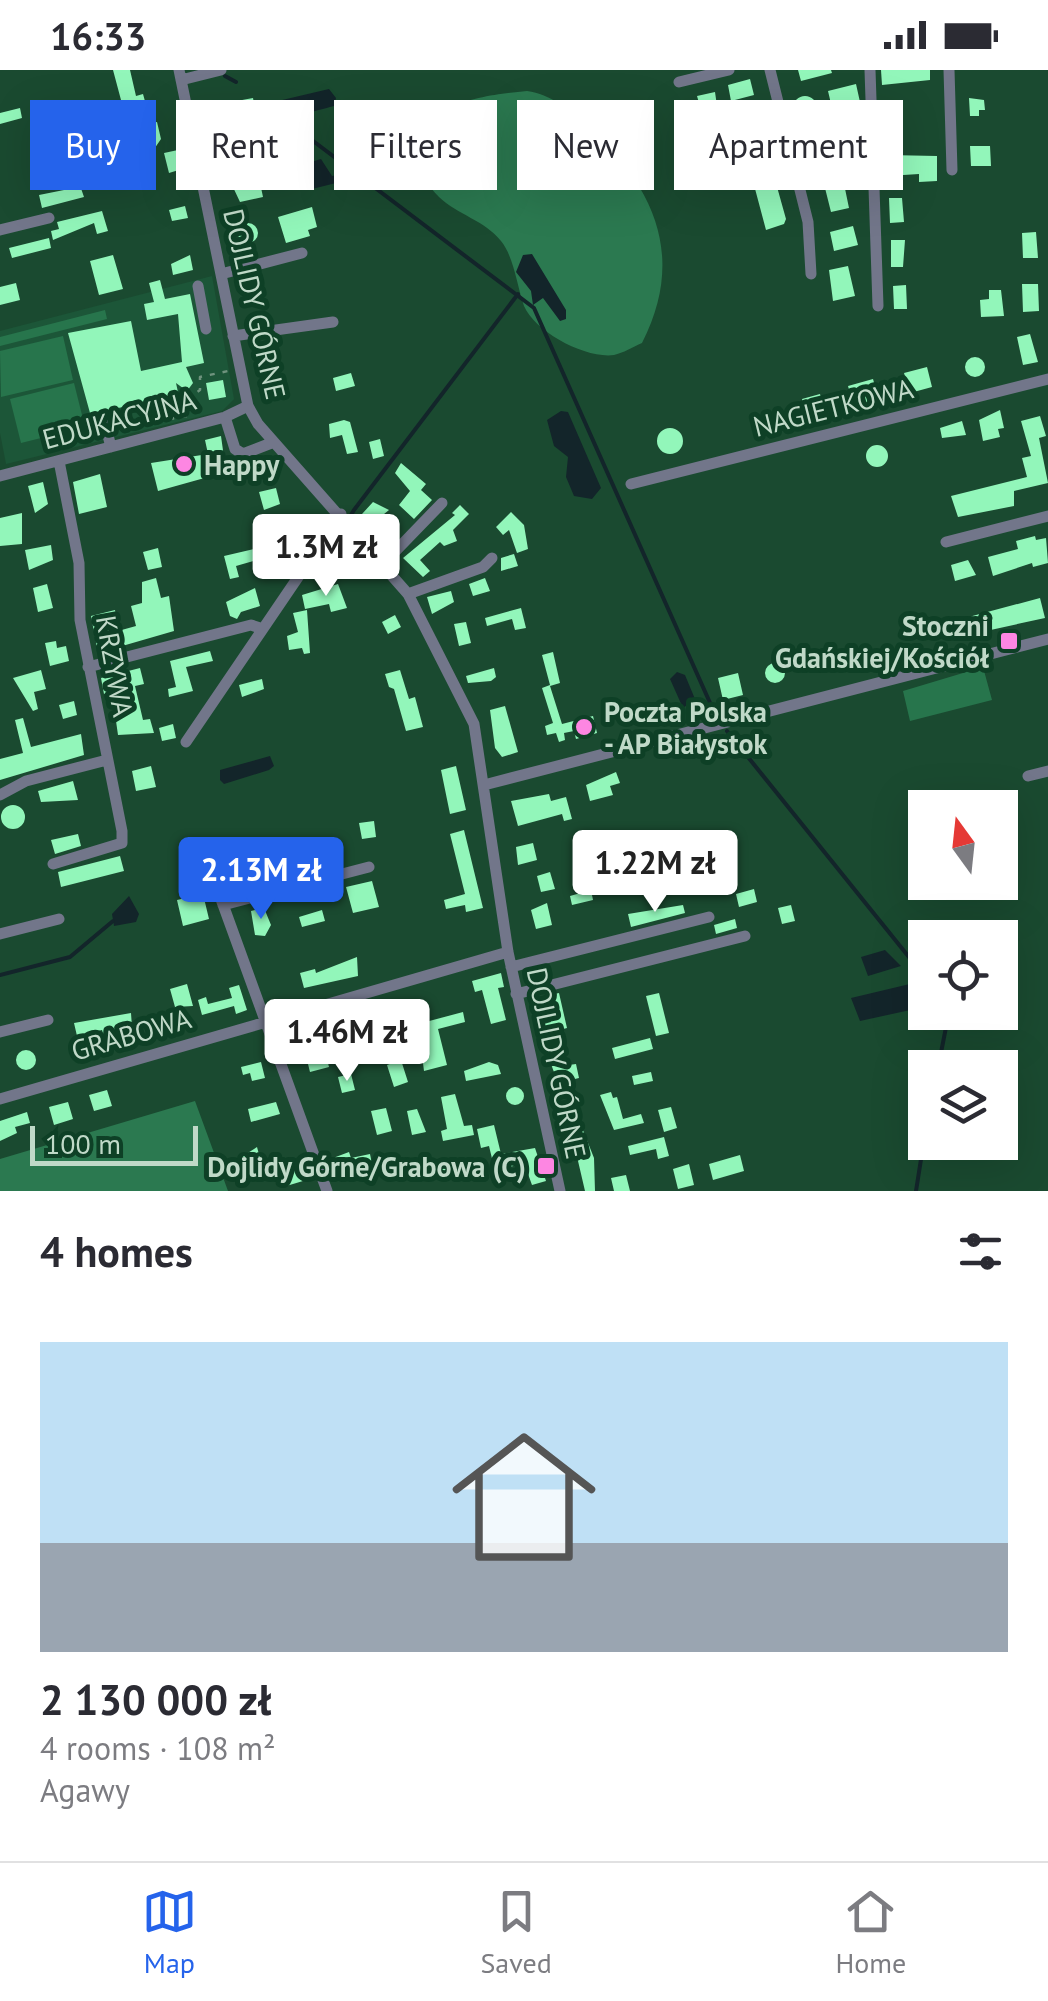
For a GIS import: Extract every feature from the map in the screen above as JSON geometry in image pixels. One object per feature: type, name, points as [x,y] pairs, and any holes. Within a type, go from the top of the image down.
[{"type":"street","points":[[180,75],[221,70]]},
{"type":"street","points":[[679,82],[729,70]]},
{"type":"street","points":[[770,70],[808,222],[811,274]]},
{"type":"street","points":[[870,70],[878,306]]},
{"type":"street","points":[[950,70],[952,170]]},
{"type":"street","name":"DOJLIDY GÓRNE","points":[[180,75],[248,406],[274,442],[408,594],[474,724],[508,952],[560,1191]]},
{"type":"street","points":[[0,230],[49,218]]},
{"type":"street","points":[[220,274],[302,253]]},
{"type":"street","points":[[198,286],[206,329]]},
{"type":"street","points":[[233,336],[332,322]]},
{"type":"street","name":"NAGIETKOWA","points":[[631,484],[1048,379]]},
{"type":"street","name":"EDUKACYJNA","points":[[0,476],[219,418],[248,406]]},
{"type":"street","points":[[219,418],[235,449],[244,454],[274,442]]},
{"type":"street","points":[[106,427],[111,447]]},
{"type":"street","name":"KRZYWA","points":[[53,864],[122,843],[80,620],[80,563],[59,461]]},
{"type":"street","points":[[384,563],[442,504]]},
{"type":"street","points":[[186,742],[341,514]]},
{"type":"street","points":[[946,542],[1048,516]]},
{"type":"street","points":[[408,594],[482,567],[492,558]]},
{"type":"street","points":[[88,667],[251,625],[260,628]]},
{"type":"street","points":[[484,784],[1048,639]]},
{"type":"street","points":[[0,795],[26,781],[107,760]]},
{"type":"street","points":[[1028,776],[1048,771]]},
{"type":"street","points":[[223,905],[369,867]]},
{"type":"street","points":[[217,888],[327,1191]]},
{"type":"street","points":[[511,968],[709,917]]},
{"type":"street","points":[[0,934],[59,919]]},
{"type":"street","points":[[516,994],[745,936]]},
{"type":"street","name":"GRABOWA","points":[[0,1099],[508,952]]},
{"type":"street","points":[[0,1032],[48,1020]]},
{"type":"path","points":[[189,422],[186,399],[200,390],[200,377],[228,371]]},
{"type":"path","points":[[106,427],[186,413]]},
{"type":"shaded area","points":[[527,91],[552,100],[517,100],[517,190],[641,190],[646,198],[662,252],[662,281],[642,343],[617,354],[603,355],[576,348],[550,334],[524,306],[512,263],[501,241],[433,190],[497,190],[497,100],[470,100]]},
{"type":"shaded area","points":[[212,276],[234,399],[222,411],[6,464],[0,433],[0,331]]},
{"type":"shaded area","points":[[105,310],[107,319],[0,346],[0,337]]},
{"type":"shaded area","points":[[63,336],[73,380],[1,397],[0,351]]},
{"type":"shaded area","points":[[74,383],[85,427],[21,443],[10,399]]},
{"type":"shaded area","points":[[983,667],[992,700],[910,721],[903,691]]},
{"type":"shaded area","points":[[195,1101],[228,1191],[0,1191],[0,1159]]},
{"type":"water","points":[[329,89],[336,98],[334,106],[314,111],[314,100],[282,100]]},
{"type":"water","points":[[321,159],[334,176],[334,184],[314,188],[314,161]]},
{"type":"water","points":[[532,254],[566,310],[566,319],[560,321],[543,298],[533,305],[531,291],[516,272],[523,255]]},
{"type":"water","points":[[561,411],[568,412],[601,488],[592,499],[574,496],[566,477],[568,457],[554,446],[547,420]]},
{"type":"water","points":[[677,672],[685,675],[695,699],[683,708],[670,679]]},
{"type":"water","points":[[270,756],[274,766],[269,770],[224,784],[220,780],[220,770]]},
{"type":"water","points":[[129,896],[139,914],[136,922],[114,926],[112,914]]},
{"type":"water","points":[[885,950],[901,966],[868,976],[861,957]]},
{"type":"water","points":[[908,984],[908,1010],[860,1021],[851,998]]},
{"type":"building","points":[[113,70],[130,70],[136,96],[143,94],[145,100],[121,100]]},
{"type":"building","points":[[798,70],[831,70],[832,73],[801,81]]},
{"type":"building","points":[[881,70],[930,70],[930,80],[882,85]]},
{"type":"building","points":[[750,79],[754,95],[731,100],[728,85]]},
{"type":"building","points":[[856,84],[860,100],[830,100],[828,91]]},
{"type":"building","points":[[715,92],[716,100],[698,100],[697,96]]},
{"type":"building","points":[[969,98],[984,100],[985,110],[979,110],[979,116],[970,116]]},
{"type":"building","points":[[20,108],[22,118],[0,124],[0,113]]},
{"type":"building","points":[[156,122],[157,122],[161,139],[156,146]]},
{"type":"building","points":[[970,146],[990,146],[991,166],[971,166]]},
{"type":"building","points":[[176,150],[176,171],[169,173],[164,153]]},
{"type":"building","points":[[903,155],[937,156],[937,181],[919,182],[919,174],[903,175]]},
{"type":"building","points":[[82,190],[84,197],[42,208],[39,195]]},
{"type":"building","points":[[234,190],[262,190],[263,197],[240,202]]},
{"type":"building","points":[[755,190],[778,190],[786,219],[784,224],[766,230]]},
{"type":"building","points":[[826,190],[845,190],[849,208],[831,212]]},
{"type":"building","points":[[889,198],[902,198],[904,222],[890,223]]},
{"type":"building","points":[[185,206],[188,218],[172,221],[169,210]]},
{"type":"building","points":[[312,207],[317,227],[308,230],[310,236],[286,243],[278,217]]},
{"type":"building","points":[[102,211],[108,231],[97,234],[94,223],[53,240],[51,231],[59,229],[57,222]]},
{"type":"building","points":[[244,223],[252,223],[258,233],[252,243],[244,243],[238,237],[238,229]]},
{"type":"building","points":[[853,226],[858,245],[834,251],[830,232]]},
{"type":"building","points":[[1036,232],[1038,258],[1023,258],[1022,233]]},
{"type":"building","points":[[49,238],[51,248],[12,258],[9,248]]},
{"type":"building","points":[[891,240],[905,240],[903,267],[891,267]]},
{"type":"building","points":[[113,255],[123,289],[99,295],[90,261]]},
{"type":"building","points":[[190,255],[193,270],[173,275],[171,264]]},
{"type":"building","points":[[848,266],[855,296],[833,301],[829,270]]},
{"type":"building","points":[[160,280],[165,299],[190,294],[204,363],[186,367],[193,383],[187,391],[176,383],[179,397],[90,413],[68,333],[131,321],[141,371],[182,362],[178,314],[147,320],[144,304],[154,302],[149,283]]},
{"type":"building","points":[[16,283],[20,300],[0,305],[0,287]]},
{"type":"building","points":[[1022,284],[1038,284],[1039,311],[1023,312]]},
{"type":"building","points":[[906,285],[907,309],[894,309],[893,286]]},
{"type":"building","points":[[989,290],[1001,290],[1004,316],[981,317],[980,300],[989,299]]},
{"type":"building","points":[[1030,334],[1038,362],[1023,365],[1017,337]]},
{"type":"building","points":[[975,357],[985,367],[975,377],[965,367]]},
{"type":"building","points":[[927,367],[932,387],[910,393],[904,373]]},
{"type":"building","points":[[351,373],[355,386],[336,391],[333,378]]},
{"type":"building","points":[[873,379],[879,400],[854,407],[848,386]]},
{"type":"building","points":[[223,380],[226,397],[209,400],[206,383]]},
{"type":"building","points":[[820,394],[825,412],[807,417],[802,399]]},
{"type":"building","points":[[1000,410],[1004,428],[998,429],[1000,437],[983,441],[979,420]]},
{"type":"building","points":[[1040,416],[1046,436],[1039,438],[1048,483],[1014,491],[1014,506],[958,517],[951,496],[1027,477],[1022,458],[1031,456],[1021,421]]},
{"type":"building","points":[[962,421],[966,435],[942,438],[940,428]]},
{"type":"building","points":[[350,422],[358,452],[347,454],[342,435],[330,438],[329,424]]},
{"type":"building","points":[[670,428],[679,432],[683,441],[679,450],[670,454],[661,450],[657,441],[661,432]]},
{"type":"building","points":[[221,436],[226,472],[158,491],[151,463],[208,454],[205,440]]},
{"type":"building","points":[[380,439],[384,456],[373,459],[369,442]]},
{"type":"building","points":[[877,445],[888,456],[877,467],[866,456]]},
{"type":"building","points":[[401,463],[426,484],[421,490],[432,500],[414,519],[399,505],[410,491],[395,473]]},
{"type":"building","points":[[100,474],[107,507],[79,514],[73,482]]},
{"type":"building","points":[[43,482],[48,504],[35,513],[28,486]]},
{"type":"building","points":[[276,488],[280,504],[264,510],[259,492]]},
{"type":"building","points":[[373,502],[389,510],[373,523],[362,514]]},
{"type":"building","points":[[460,505],[469,514],[453,530],[457,541],[444,546],[440,542],[420,560],[430,571],[423,577],[403,558],[455,515],[452,513]]},
{"type":"building","points":[[511,512],[524,525],[528,549],[517,553],[509,530],[503,535],[496,527]]},
{"type":"building","points":[[22,513],[22,544],[0,546],[0,518]]},
{"type":"building","points":[[309,515],[313,534],[298,538],[293,520]]},
{"type":"building","points":[[1035,536],[1036,540],[1046,538],[1048,563],[1033,567],[1032,563],[993,576],[988,557],[1018,549],[1016,541]]},
{"type":"building","points":[[51,545],[53,560],[29,570],[25,550]]},
{"type":"building","points":[[158,548],[162,567],[148,570],[143,552]]},
{"type":"building","points":[[254,549],[257,560],[236,566],[239,577],[230,579],[224,556]]},
{"type":"building","points":[[289,552],[293,565],[266,572],[264,563]]},
{"type":"building","points":[[514,554],[518,566],[501,571],[501,558]]},
{"type":"building","points":[[968,560],[976,575],[955,581],[951,565]]},
{"type":"building","points":[[156,578],[161,598],[169,596],[174,631],[98,653],[91,616],[115,610],[118,631],[136,626],[131,606],[142,603],[142,582]]},
{"type":"building","points":[[485,578],[490,591],[473,596],[469,584]]},
{"type":"building","points":[[47,584],[53,608],[38,612],[33,588]]},
{"type":"building","points":[[338,584],[347,608],[331,612],[329,604],[305,609],[302,595]]},
{"type":"building","points":[[255,588],[260,606],[241,612],[237,619],[230,616],[226,602]]},
{"type":"building","points":[[451,591],[454,602],[432,614],[427,597]]},
{"type":"building","points":[[1040,598],[1045,618],[954,638],[950,622]]},
{"type":"building","points":[[521,608],[526,628],[515,630],[512,619],[487,626],[485,618]]},
{"type":"building","points":[[307,610],[310,653],[304,654],[302,648],[289,650],[287,636],[298,632],[293,613]]},
{"type":"building","points":[[395,615],[401,627],[388,634],[382,622]]},
{"type":"building","points":[[466,622],[471,643],[459,646],[454,624]]},
{"type":"building","points":[[56,641],[57,648],[66,646],[69,661],[50,666],[45,643]]},
{"type":"building","points":[[210,651],[213,661],[186,667],[193,691],[169,697],[168,689],[176,687],[170,661]]},
{"type":"building","points":[[553,652],[560,683],[550,686],[562,724],[593,716],[597,733],[576,739],[574,731],[564,733],[565,740],[559,742],[556,733],[547,735],[545,726],[553,723],[542,688],[550,685],[542,655]]},
{"type":"building","points":[[771,663],[779,663],[785,673],[779,683],[771,683],[765,677],[765,669]]},
{"type":"building","points":[[140,668],[144,684],[135,686],[143,720],[150,719],[154,733],[118,735],[112,693],[104,694],[101,678]]},
{"type":"building","points":[[494,668],[496,677],[491,681],[468,683],[466,676]]},
{"type":"building","points":[[41,670],[46,689],[34,692],[38,709],[33,711],[13,678]]},
{"type":"building","points":[[400,670],[409,699],[415,697],[423,727],[406,731],[394,689],[389,687],[385,674]]},
{"type":"building","points":[[738,673],[743,695],[723,700],[718,678]]},
{"type":"building","points":[[262,679],[264,689],[242,697],[239,685]]},
{"type":"building","points":[[74,701],[77,715],[63,719],[59,705]]},
{"type":"building","points":[[505,706],[518,752],[502,757],[495,748],[490,710]]},
{"type":"building","points":[[23,718],[31,747],[81,734],[84,755],[0,780],[0,759],[23,753],[15,720]]},
{"type":"building","points":[[173,724],[176,738],[162,741],[159,728]]},
{"type":"building","points":[[151,766],[156,787],[136,791],[132,771]]},
{"type":"building","points":[[456,766],[466,810],[450,814],[441,770]]},
{"type":"building","points":[[616,772],[620,783],[610,786],[613,795],[590,801],[586,785]]},
{"type":"building","points":[[73,781],[78,800],[41,802],[38,791]]},
{"type":"building","points":[[549,794],[551,801],[566,797],[572,819],[564,821],[562,814],[518,826],[511,801]]},
{"type":"building","points":[[13,805],[22,808],[22,826],[13,829],[4,826],[1,817],[4,808]]},
{"type":"building","points":[[374,821],[376,837],[362,839],[359,823]]},
{"type":"building","points":[[464,830],[483,908],[466,912],[465,905],[446,909],[444,900],[465,894],[450,834]]},
{"type":"building","points":[[78,834],[81,846],[55,854],[51,840]]},
{"type":"building","points":[[533,843],[537,860],[518,865],[516,847]]},
{"type":"building","points":[[303,850],[307,867],[287,872],[283,854]]},
{"type":"building","points":[[120,856],[124,871],[61,887],[58,872]]},
{"type":"building","points":[[550,872],[555,889],[541,892],[537,876]]},
{"type":"building","points":[[372,881],[379,907],[353,913],[346,887]]},
{"type":"building","points":[[754,889],[757,902],[739,907],[736,894]]},
{"type":"building","points":[[591,890],[593,900],[572,905],[570,896]]},
{"type":"building","points":[[203,894],[209,919],[183,926],[177,900]]},
{"type":"building","points":[[547,903],[552,925],[536,929],[531,910]]},
{"type":"building","points":[[683,905],[685,913],[631,927],[628,914]]},
{"type":"building","points":[[791,905],[795,921],[782,924],[778,908]]},
{"type":"building","points":[[264,908],[271,925],[265,936],[255,935],[251,911]]},
{"type":"building","points":[[322,910],[325,921],[302,927],[299,917]]},
{"type":"building","points":[[735,919],[737,928],[716,934],[714,925]]},
{"type":"building","points":[[357,957],[358,976],[304,988],[300,973],[315,969],[316,973]]},
{"type":"building","points":[[501,973],[504,987],[498,988],[506,1020],[491,1024],[482,990],[475,992],[472,981]]},
{"type":"building","points":[[187,984],[193,1006],[175,1007],[170,989]]},
{"type":"building","points":[[239,985],[247,1010],[236,1014],[234,1006],[202,1015],[198,1000],[206,997],[208,1004],[232,998],[229,988]]},
{"type":"building","points":[[559,993],[567,1028],[556,1031],[569,1065],[576,1064],[579,1078],[558,1083],[537,1026],[551,1022],[545,996]]},
{"type":"building","points":[[659,993],[669,1033],[656,1036],[646,996]]},
{"type":"building","points":[[463,1012],[465,1022],[438,1029],[447,1065],[424,1071],[418,1024]]},
{"type":"building","points":[[131,1013],[133,1041],[121,1044],[118,1032],[104,1036],[102,1030],[77,1036],[74,1023]]},
{"type":"building","points":[[365,1013],[370,1029],[348,1035],[349,1041],[339,1044],[335,1028]]},
{"type":"building","points":[[650,1038],[653,1049],[615,1059],[612,1048]]},
{"type":"building","points":[[26,1050],[36,1060],[26,1070],[16,1060]]},
{"type":"building","points":[[325,1051],[329,1067],[310,1072],[306,1056]]},
{"type":"building","points":[[401,1060],[408,1082],[394,1087],[387,1065]]},
{"type":"building","points":[[261,1062],[265,1078],[252,1081],[250,1073],[243,1075],[241,1067]]},
{"type":"building","points":[[489,1062],[498,1065],[501,1074],[466,1081],[464,1071]]},
{"type":"building","points":[[651,1072],[653,1081],[634,1085],[632,1076]]},
{"type":"building","points":[[351,1074],[355,1090],[342,1093],[338,1077]]},
{"type":"building","points":[[515,1087],[522,1089],[522,1103],[515,1105],[508,1103],[506,1096],[508,1089]]},
{"type":"building","points":[[107,1090],[112,1106],[94,1111],[89,1095]]},
{"type":"building","points":[[611,1092],[613,1098],[617,1097],[623,1119],[641,1114],[644,1123],[614,1130],[600,1095]]},
{"type":"building","points":[[455,1094],[464,1126],[472,1125],[474,1135],[443,1141],[441,1131],[447,1129],[441,1097]]},
{"type":"building","points":[[68,1102],[73,1119],[54,1125],[49,1107]]},
{"type":"building","points":[[276,1102],[280,1114],[251,1122],[248,1109]]},
{"type":"building","points":[[573,1105],[594,1158],[595,1191],[585,1191],[568,1118],[559,1121],[556,1109]]},
{"type":"building","points":[[671,1107],[677,1128],[664,1132],[658,1110]]},
{"type":"building","points":[[386,1108],[392,1131],[377,1135],[371,1111]]},
{"type":"building","points":[[417,1109],[426,1132],[412,1135],[407,1111]]},
{"type":"building","points":[[27,1112],[30,1123],[15,1127],[17,1133],[0,1141],[0,1121]]},
{"type":"building","points":[[494,1125],[501,1154],[535,1148],[546,1181],[532,1185],[524,1163],[495,1171],[489,1146],[481,1148],[477,1129]]},
{"type":"building","points":[[664,1137],[669,1156],[658,1159],[656,1149],[630,1155],[628,1146]]},
{"type":"building","points":[[257,1147],[261,1162],[246,1166],[243,1156]]},
{"type":"building","points":[[349,1152],[351,1158],[370,1154],[374,1174],[365,1176],[363,1167],[339,1176],[337,1169],[330,1171],[327,1164],[333,1158]]},
{"type":"building","points":[[740,1155],[744,1171],[713,1180],[709,1164]]},
{"type":"building","points":[[472,1158],[474,1167],[440,1174],[438,1166]]},
{"type":"building","points":[[298,1164],[303,1181],[283,1187],[283,1169]]},
{"type":"building","points":[[689,1164],[694,1185],[678,1189],[673,1169]]},
{"type":"building","points":[[626,1175],[630,1191],[614,1191],[611,1178]]},
{"type":"waterway","points":[[225,76],[236,82]]},
{"type":"waterway","points":[[314,142],[534,308],[715,714]]},
{"type":"waterway","points":[[332,547],[354,510],[518,294]]},
{"type":"waterway","points":[[727,731],[908,956]]},
{"type":"waterway","points":[[0,975],[70,957],[113,921]]},
{"type":"waterway","points":[[942,1050],[945,1030]]},
{"type":"waterway","points":[[916,1191],[921,1160]]},
{"type":"place","name":"Happy","points":[[184,464]]},
{"type":"place","name":"Stoczni Gdańskiej/Kościół","points":[[1009,641]]},
{"type":"place","name":"Poczta Polska - AP Białystok","points":[[584,727]]},
{"type":"place","name":"Dojlidy Górne/Grabowa (C)","points":[[546,1166]]}]
